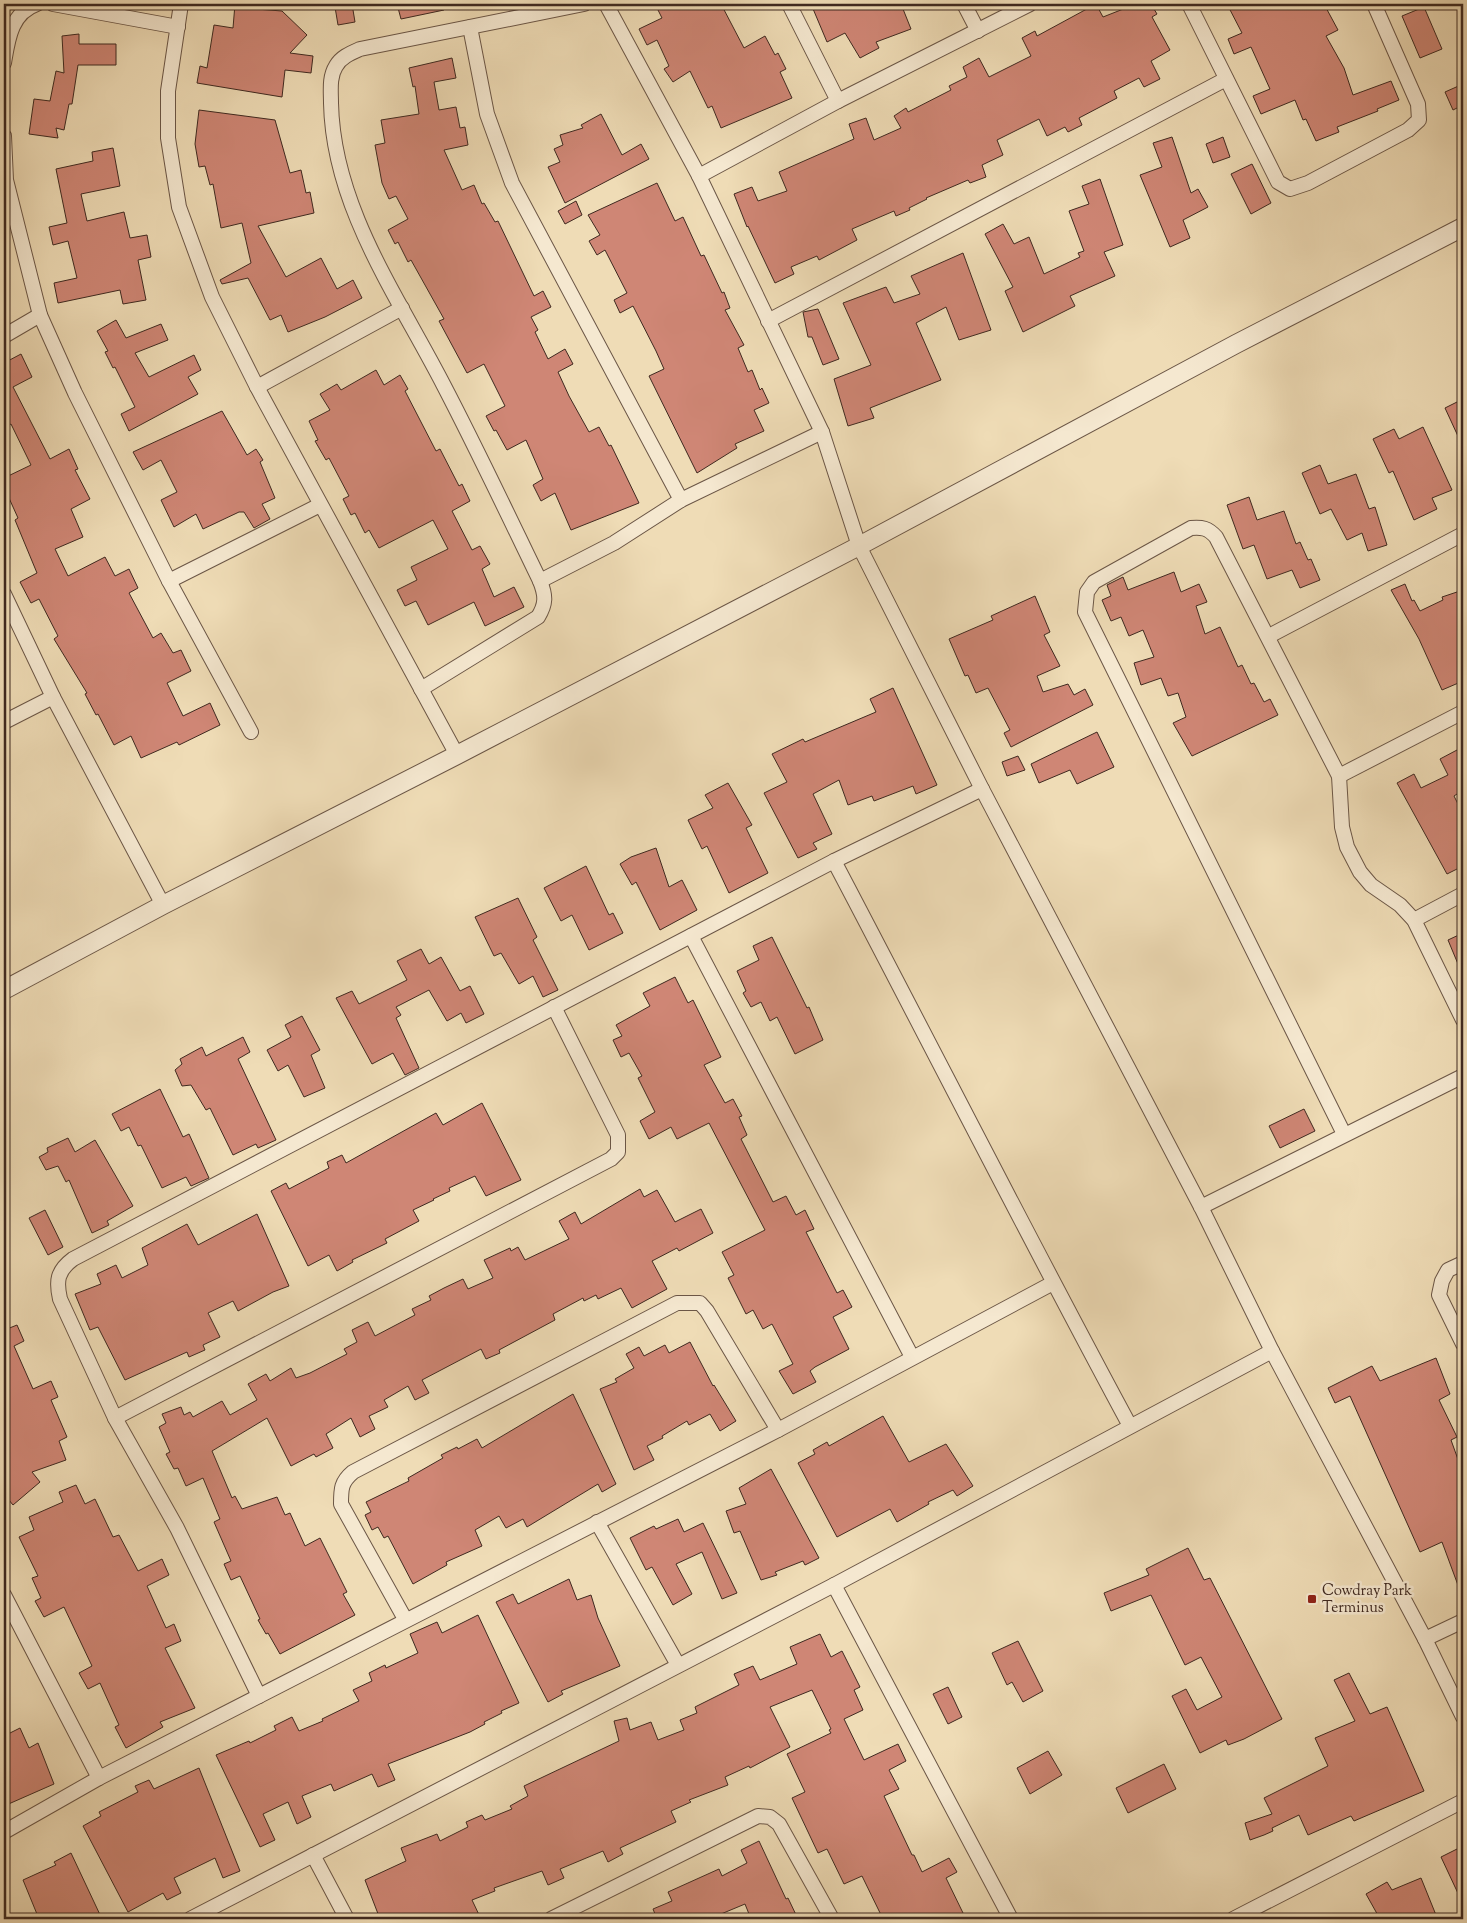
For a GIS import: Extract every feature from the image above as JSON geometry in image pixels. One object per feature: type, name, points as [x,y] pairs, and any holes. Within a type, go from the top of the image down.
[{"type":"street","points":[[4,63],[8,40],[16,19],[26,8],[37,4]]},
{"type":"street","points":[[53,4],[178,26]]},
{"type":"street","points":[[181,4],[168,91],[168,138],[179,207],[212,298],[320,505],[457,755]]},
{"type":"street","points":[[421,689],[538,617],[544,607],[546,598],[540,581],[443,384],[355,214],[339,168],[332,130],[331,81],[336,66],[344,57],[360,49],[584,4]]},
{"type":"street","points":[[606,4],[699,176],[822,432],[859,546],[982,789],[1201,1207],[1272,1351],[1425,1639],[1463,1717]]},
{"type":"street","points":[[789,4],[838,101]]},
{"type":"street","points":[[964,4],[978,31]]},
{"type":"street","points":[[699,176],[838,101],[1030,4]]},
{"type":"street","points":[[1189,4],[1278,182],[1290,189],[1308,183],[1408,130],[1419,120],[1418,104],[1376,5]]},
{"type":"street","points":[[470,27],[487,114],[512,183],[681,500]]},
{"type":"street","points":[[768,321],[1226,79]]},
{"type":"street","points":[[4,136],[6,180],[40,315],[75,393],[170,581],[250,732]]},
{"type":"street","points":[[4,990],[163,905],[859,546],[1236,344],[1463,228]]},
{"type":"street","points":[[257,387],[402,308]]},
{"type":"street","points":[[4,336],[40,315]]},
{"type":"street","points":[[540,581],[614,543],[681,500],[822,432]]},
{"type":"street","points":[[170,581],[320,505]]},
{"type":"street","points":[[1344,1134],[1085,612],[1084,603],[1087,592],[1094,582],[1191,528],[1200,527],[1210,530],[1216,537],[1269,636],[1339,776],[1342,827],[1347,847],[1360,872],[1371,885],[1400,905],[1414,920],[1463,1020]]},
{"type":"street","points":[[1269,636],[1463,534]]},
{"type":"street","points":[[4,594],[53,697],[163,905]]},
{"type":"street","points":[[4,722],[53,697]]},
{"type":"street","points":[[1339,776],[1463,712]]},
{"type":"street","points":[[259,1696],[177,1528],[115,1418],[60,1299],[56,1283],[61,1268],[834,861],[982,789]]},
{"type":"street","points":[[834,861],[990,1156],[1053,1283],[1130,1426]]},
{"type":"street","points":[[1414,920],[1463,894]]},
{"type":"street","points":[[691,936],[912,1357]]},
{"type":"street","points":[[115,1418],[611,1159],[618,1152],[618,1135],[554,1007]]},
{"type":"street","points":[[1201,1207],[1463,1076]]},
{"type":"street","points":[[1463,1263],[1448,1270],[1442,1281],[1439,1295],[1463,1344]]},
{"type":"street","points":[[4,1832],[99,1778],[404,1619],[778,1430],[1053,1283]]},
{"type":"street","points":[[404,1619],[341,1504],[340,1488],[344,1479],[353,1472],[676,1303],[700,1303],[707,1310],[778,1430]]},
{"type":"street","points":[[190,1919],[834,1584],[1272,1351]]},
{"type":"street","points":[[597,1522],[678,1665]]},
{"type":"street","points":[[834,1584],[1011,1919]]},
{"type":"street","points":[[4,1595],[99,1778]]},
{"type":"street","points":[[1425,1639],[1463,1621]]},
{"type":"street","points":[[1233,1919],[1463,1801]]},
{"type":"street","points":[[551,1919],[758,1816],[770,1817],[779,1824],[832,1919]]},
{"type":"street","points":[[312,1855],[347,1919]]},
{"type":"building","points":[[235,4],[257,4],[256,9],[282,11],[307,35],[290,53],[313,56],[311,73],[285,70],[282,97],[197,83],[200,66],[207,68],[214,25],[233,28]]},
{"type":"building","points":[[352,4],[355,22],[338,25],[335,7]]},
{"type":"building","points":[[397,4],[443,4],[444,10],[401,19]]},
{"type":"building","points":[[655,4],[721,4],[744,48],[765,36],[775,55],[778,53],[786,69],[780,72],[792,98],[721,128],[712,106],[708,108],[690,71],[673,82],[664,69],[669,66],[657,40],[647,45],[639,29],[662,18]]},
{"type":"building","points":[[811,4],[901,4],[911,29],[876,42],[879,48],[860,58],[845,33],[827,42]]},
{"type":"building","points":[[1096,4],[1103,17],[1136,4],[1151,4],[1157,14],[1152,17],[1170,50],[1151,61],[1160,79],[1144,87],[1139,78],[1114,91],[1117,98],[1079,118],[1082,125],[1068,132],[1065,127],[1047,136],[1039,119],[997,140],[1003,155],[982,165],[986,177],[970,183],[968,180],[926,198],[909,208],[910,210],[896,216],[894,211],[852,229],[857,240],[819,260],[817,256],[791,267],[794,274],[775,283],[747,227],[734,194],[752,187],[758,201],[787,191],[779,172],[854,139],[849,124],[866,118],[874,140],[901,128],[894,116],[906,108],[908,112],[951,90],[949,86],[967,77],[963,67],[979,58],[989,77],[1031,56],[1022,38],[1035,31],[1037,36]]},
{"type":"building","points":[[1227,4],[1324,4],[1338,30],[1326,36],[1344,68],[1353,95],[1391,81],[1399,100],[1377,109],[1378,111],[1337,127],[1339,132],[1316,141],[1306,119],[1303,120],[1295,100],[1261,114],[1253,96],[1270,89],[1251,47],[1234,54],[1228,39],[1242,33]]},
{"type":"building","points":[[1424,7],[1442,49],[1420,58],[1402,16]]},
{"type":"building","points":[[79,34],[79,44],[116,44],[116,65],[78,65],[72,104],[69,104],[64,130],[56,128],[58,138],[29,134],[34,99],[50,101],[56,71],[64,73],[62,36]]},
{"type":"building","points":[[452,58],[456,78],[434,82],[439,110],[456,107],[460,128],[465,127],[468,145],[444,150],[462,190],[474,185],[482,204],[484,203],[495,222],[498,221],[534,296],[543,291],[551,307],[531,317],[538,330],[535,332],[548,359],[565,349],[573,364],[558,372],[569,396],[589,432],[599,427],[609,446],[611,445],[639,503],[571,530],[555,493],[541,501],[533,485],[543,479],[526,440],[507,450],[496,430],[494,431],[486,416],[505,406],[484,364],[467,373],[439,321],[444,319],[411,260],[408,262],[398,242],[395,244],[388,230],[408,219],[396,196],[389,199],[382,183],[375,145],[385,143],[381,120],[419,114],[415,86],[413,87],[409,68]]},
{"type":"building","points":[[1463,84],[1463,105],[1453,110],[1445,92]]},
{"type":"building","points":[[199,110],[275,120],[290,173],[301,170],[306,193],[310,192],[314,213],[258,226],[286,277],[321,258],[337,289],[353,280],[362,298],[325,317],[288,332],[281,315],[270,320],[248,278],[222,284],[220,280],[251,263],[242,223],[221,228],[213,184],[210,185],[205,166],[199,167],[195,144]]},
{"type":"building","points":[[601,114],[622,155],[641,144],[649,159],[565,203],[548,167],[560,162],[554,149],[563,145],[560,135],[583,128],[581,125]]},
{"type":"building","points":[[1172,137],[1191,193],[1198,189],[1208,207],[1183,220],[1190,238],[1170,247],[1140,175],[1162,167],[1153,143]]},
{"type":"building","points":[[1223,137],[1230,157],[1213,163],[1206,144]]},
{"type":"building","points":[[113,148],[120,186],[81,194],[87,221],[124,212],[130,238],[147,235],[151,257],[138,260],[146,300],[123,304],[120,290],[58,303],[54,283],[77,278],[68,241],[53,245],[49,227],[67,223],[56,169],[93,161],[92,152]]},
{"type":"building","points":[[1252,164],[1271,203],[1251,214],[1231,174]]},
{"type":"building","points":[[1100,179],[1123,245],[1104,252],[1115,276],[1070,296],[1075,306],[1023,332],[1005,291],[1013,287],[985,234],[1003,224],[1014,244],[1029,237],[1044,274],[1080,257],[1078,253],[1084,251],[1069,211],[1089,204],[1082,186]]},
{"type":"building","points":[[657,183],[675,221],[683,217],[701,256],[704,255],[722,293],[724,292],[730,308],[725,310],[744,345],[738,348],[748,372],[752,370],[760,390],[762,388],[769,403],[754,410],[764,431],[735,444],[737,448],[697,473],[649,376],[664,369],[656,351],[633,306],[620,313],[614,300],[627,293],[605,250],[597,255],[589,241],[600,235],[588,215]]},
{"type":"building","points":[[576,201],[582,215],[565,224],[558,211]]},
{"type":"building","points":[[963,253],[991,330],[959,340],[946,307],[916,323],[941,380],[870,408],[874,418],[848,426],[834,379],[871,365],[843,303],[886,287],[894,303],[920,294],[911,276]]},
{"type":"building","points":[[818,309],[839,359],[823,365],[812,337],[808,337],[803,312]]},
{"type":"building","points":[[116,320],[126,338],[161,324],[168,340],[135,353],[149,377],[194,355],[201,370],[188,377],[198,394],[129,431],[121,414],[135,407],[115,367],[113,368],[105,352],[108,351],[97,331]]},
{"type":"building","points":[[21,354],[32,377],[13,387],[50,459],[69,449],[78,469],[75,470],[90,499],[71,509],[83,537],[55,549],[68,576],[105,557],[115,576],[129,569],[138,588],[129,593],[153,638],[161,633],[173,653],[181,650],[191,671],[167,683],[183,716],[210,703],[220,725],[179,745],[177,742],[141,758],[131,736],[114,745],[85,694],[87,693],[54,639],[58,636],[39,599],[31,603],[20,582],[37,573],[15,520],[18,518],[4,487],[4,478],[31,465],[11,424],[9,425],[4,414],[4,363]]},
{"type":"building","points":[[376,370],[384,385],[400,375],[408,389],[405,391],[436,451],[440,449],[459,486],[462,484],[470,501],[452,511],[472,550],[480,546],[490,564],[482,569],[494,597],[514,587],[524,607],[485,626],[474,602],[428,625],[416,601],[405,606],[397,590],[417,580],[411,567],[448,549],[433,520],[379,548],[369,530],[365,533],[355,513],[351,515],[343,499],[349,496],[329,458],[326,460],[315,441],[318,440],[309,421],[330,410],[320,394],[337,384],[341,390]]},
{"type":"building","points":[[1463,399],[1463,447],[1445,408]]},
{"type":"building","points":[[222,411],[247,455],[256,449],[263,460],[260,462],[275,498],[262,504],[270,519],[254,528],[244,512],[239,512],[203,529],[196,514],[174,527],[161,500],[177,492],[161,460],[143,470],[133,452]]},
{"type":"building","points":[[1423,427],[1452,490],[1432,498],[1437,509],[1414,520],[1393,471],[1389,473],[1373,439],[1394,429],[1399,439]]},
{"type":"building","points":[[1320,465],[1328,484],[1356,474],[1369,509],[1375,507],[1387,545],[1368,551],[1362,533],[1347,540],[1331,509],[1320,514],[1302,473]]},
{"type":"building","points":[[1249,497],[1257,520],[1284,511],[1296,544],[1300,542],[1308,560],[1311,559],[1320,580],[1300,588],[1292,570],[1267,579],[1254,545],[1243,549],[1227,505]]},
{"type":"building","points":[[1174,572],[1181,592],[1199,584],[1207,602],[1196,606],[1205,634],[1220,627],[1238,667],[1242,665],[1251,684],[1254,683],[1264,702],[1270,699],[1278,715],[1192,756],[1173,723],[1186,717],[1178,693],[1168,696],[1161,678],[1141,685],[1134,663],[1154,657],[1143,630],[1129,636],[1121,617],[1111,621],[1102,600],[1111,596],[1107,585],[1123,577],[1128,590]]},
{"type":"building","points":[[1405,584],[1412,601],[1414,600],[1420,611],[1443,600],[1442,597],[1463,590],[1463,681],[1442,690],[1419,639],[1391,590]]},
{"type":"building","points":[[1035,596],[1050,632],[1044,635],[1060,666],[1037,676],[1043,692],[1068,684],[1074,695],[1085,689],[1093,705],[1011,747],[1004,733],[1010,730],[988,688],[976,693],[968,675],[965,676],[949,639],[993,620],[991,616]]},
{"type":"building","points":[[893,688],[937,785],[916,794],[913,786],[874,801],[872,796],[848,805],[839,780],[813,794],[832,834],[813,843],[817,849],[798,858],[764,793],[787,782],[772,754],[803,739],[805,742],[876,712],[870,699]]},
{"type":"building","points":[[1097,732],[1114,767],[1077,784],[1070,770],[1039,783],[1031,764]]},
{"type":"building","points":[[1457,750],[1463,764],[1463,806],[1457,794],[1454,796],[1463,814],[1463,850],[1458,853],[1463,866],[1447,874],[1397,783],[1414,774],[1421,788],[1448,775],[1440,759]]},
{"type":"building","points":[[1018,756],[1025,770],[1007,776],[1002,762]]},
{"type":"building","points":[[728,783],[752,825],[746,828],[768,873],[729,893],[707,846],[702,849],[688,820],[713,808],[705,795]]},
{"type":"building","points":[[656,848],[669,887],[682,880],[697,910],[660,930],[636,882],[632,885],[620,864],[631,857]]},
{"type":"building","points":[[586,866],[609,915],[613,913],[623,933],[589,950],[572,915],[561,921],[544,888]]},
{"type":"building","points":[[518,898],[537,937],[533,940],[558,990],[543,997],[533,976],[519,984],[501,953],[494,956],[475,917]]},
{"type":"building","points":[[1463,933],[1463,976],[1448,940]]},
{"type":"building","points":[[772,937],[807,1008],[809,1007],[823,1040],[795,1054],[777,1017],[770,1021],[761,1002],[751,1007],[743,993],[746,991],[737,971],[759,960],[753,946]]},
{"type":"building","points":[[421,949],[429,964],[441,957],[460,991],[470,986],[484,1014],[466,1023],[461,1013],[447,1021],[429,990],[396,1007],[401,1015],[396,1018],[419,1068],[405,1075],[393,1053],[372,1064],[336,998],[352,991],[359,1004],[407,980],[397,961]]},
{"type":"building","points":[[675,977],[688,1003],[693,1000],[721,1057],[704,1065],[725,1103],[733,1099],[742,1116],[739,1117],[747,1135],[741,1139],[773,1202],[786,1196],[796,1215],[805,1210],[814,1229],[806,1232],[837,1293],[843,1290],[852,1307],[833,1317],[849,1349],[810,1371],[816,1382],[793,1394],[779,1371],[793,1364],[772,1324],[763,1329],[753,1310],[746,1314],[728,1278],[734,1275],[722,1252],[765,1230],[709,1123],[677,1139],[671,1127],[649,1139],[640,1121],[655,1112],[638,1078],[642,1076],[629,1053],[621,1057],[613,1040],[622,1036],[616,1025],[650,1006],[643,993]]},
{"type":"building","points":[[302,1016],[320,1050],[311,1055],[325,1088],[304,1097],[288,1065],[278,1071],[267,1050],[291,1037],[285,1025]]},
{"type":"building","points":[[243,1037],[250,1052],[238,1059],[276,1140],[258,1148],[256,1144],[233,1155],[210,1108],[206,1110],[191,1085],[182,1086],[175,1070],[182,1064],[180,1059],[202,1047],[206,1056]]},
{"type":"building","points":[[160,1089],[183,1137],[189,1134],[209,1178],[191,1186],[186,1177],[162,1188],[141,1145],[138,1146],[129,1127],[121,1131],[112,1114]]},
{"type":"building","points":[[482,1103],[521,1180],[486,1196],[475,1176],[449,1188],[450,1191],[413,1210],[419,1221],[385,1239],[387,1243],[352,1260],[353,1262],[337,1271],[329,1255],[308,1266],[271,1191],[286,1183],[289,1189],[329,1168],[327,1162],[342,1155],[346,1163],[436,1113],[443,1125]]},
{"type":"building","points":[[1304,1109],[1315,1131],[1280,1148],[1269,1126]]},
{"type":"building","points":[[68,1138],[75,1152],[95,1140],[133,1206],[107,1221],[109,1225],[92,1233],[69,1180],[66,1182],[58,1166],[46,1170],[39,1157],[48,1152],[47,1148]]},
{"type":"building","points":[[640,1189],[644,1197],[657,1190],[675,1222],[701,1209],[713,1233],[679,1251],[677,1248],[652,1261],[667,1289],[632,1308],[621,1288],[598,1299],[596,1295],[584,1301],[583,1298],[553,1314],[555,1320],[499,1350],[500,1353],[486,1359],[481,1349],[422,1380],[429,1393],[415,1400],[408,1386],[384,1400],[388,1407],[369,1416],[375,1429],[360,1437],[351,1418],[326,1434],[333,1448],[316,1457],[314,1454],[291,1466],[267,1418],[212,1451],[232,1498],[235,1496],[242,1509],[277,1497],[285,1515],[290,1513],[305,1546],[320,1538],[347,1592],[343,1594],[355,1615],[280,1654],[258,1620],[260,1619],[240,1576],[231,1580],[224,1564],[231,1561],[214,1522],[220,1519],[203,1478],[186,1486],[178,1468],[174,1469],[166,1454],[170,1452],[159,1427],[166,1423],[162,1414],[181,1407],[184,1415],[190,1412],[193,1417],[222,1401],[230,1415],[257,1400],[248,1384],[266,1374],[270,1381],[291,1368],[296,1378],[310,1373],[347,1354],[344,1349],[357,1342],[352,1330],[368,1322],[375,1336],[415,1315],[412,1309],[431,1300],[429,1296],[444,1288],[463,1279],[468,1289],[493,1278],[484,1260],[510,1248],[511,1251],[518,1247],[525,1260],[569,1239],[559,1221],[575,1212],[581,1224]]},
{"type":"building","points":[[45,1210],[63,1247],[48,1255],[29,1218]]},
{"type":"building","points":[[257,1214],[289,1286],[273,1292],[238,1311],[233,1301],[208,1313],[220,1337],[203,1345],[205,1350],[189,1357],[187,1352],[125,1380],[98,1327],[90,1330],[75,1294],[101,1284],[97,1274],[116,1265],[122,1278],[148,1265],[142,1248],[187,1224],[198,1245]]},
{"type":"building","points":[[4,1322],[7,1329],[17,1325],[24,1341],[14,1346],[33,1389],[51,1381],[58,1397],[51,1400],[67,1437],[59,1441],[66,1460],[32,1472],[40,1482],[13,1505],[4,1494]]},
{"type":"building","points":[[690,1342],[713,1386],[736,1421],[720,1431],[710,1414],[689,1425],[687,1421],[662,1436],[663,1438],[647,1446],[654,1460],[634,1470],[600,1389],[617,1382],[615,1379],[634,1368],[626,1354],[639,1347],[644,1356],[665,1345],[669,1353]]},
{"type":"building","points":[[1436,1358],[1450,1394],[1439,1400],[1457,1437],[1451,1440],[1460,1465],[1463,1463],[1462,1596],[1442,1542],[1420,1552],[1350,1396],[1335,1403],[1328,1388],[1372,1366],[1380,1381]]},
{"type":"building","points":[[573,1394],[616,1484],[602,1492],[598,1484],[527,1527],[523,1519],[506,1528],[499,1516],[475,1530],[482,1546],[446,1562],[447,1565],[413,1584],[388,1536],[384,1538],[378,1527],[372,1530],[365,1515],[371,1512],[366,1502],[409,1481],[408,1478],[443,1458],[441,1455],[477,1439],[482,1448]]},
{"type":"building","points":[[883,1416],[909,1462],[946,1444],[973,1486],[957,1496],[953,1490],[928,1502],[929,1504],[897,1522],[890,1509],[837,1537],[798,1463],[815,1454],[813,1450],[827,1442],[829,1446]]},
{"type":"building","points":[[771,1469],[819,1558],[805,1565],[803,1561],[775,1572],[777,1575],[761,1580],[740,1531],[734,1533],[726,1511],[746,1504],[739,1488]]},
{"type":"building","points":[[76,1485],[85,1504],[95,1499],[113,1537],[119,1535],[138,1571],[162,1559],[169,1575],[147,1586],[166,1628],[174,1624],[181,1641],[165,1648],[195,1708],[160,1722],[163,1727],[126,1748],[115,1727],[119,1725],[100,1683],[88,1689],[79,1673],[92,1666],[64,1607],[44,1617],[35,1601],[41,1598],[32,1578],[38,1576],[19,1537],[34,1530],[29,1517],[63,1502],[59,1492]]},
{"type":"building","points":[[678,1519],[684,1532],[703,1523],[737,1593],[722,1599],[702,1552],[676,1564],[692,1594],[673,1605],[652,1567],[646,1570],[630,1538],[654,1526],[656,1529]]},
{"type":"building","points":[[1188,1548],[1204,1580],[1210,1578],[1282,1719],[1244,1739],[1228,1745],[1226,1740],[1200,1753],[1172,1696],[1186,1689],[1197,1710],[1222,1697],[1201,1657],[1185,1665],[1151,1595],[1111,1611],[1104,1593],[1149,1575],[1146,1569]]},
{"type":"building","points":[[569,1579],[577,1600],[591,1595],[598,1618],[620,1666],[561,1691],[563,1694],[548,1702],[496,1602],[513,1594],[518,1604]]},
{"type":"building","points":[[478,1615],[519,1703],[501,1711],[502,1713],[470,1732],[388,1764],[395,1780],[378,1787],[372,1774],[334,1791],[331,1784],[302,1796],[311,1817],[297,1824],[288,1802],[263,1814],[275,1840],[260,1847],[216,1755],[249,1741],[250,1743],[276,1730],[274,1726],[292,1717],[299,1731],[323,1721],[322,1719],[359,1701],[353,1690],[372,1681],[369,1673],[385,1665],[386,1668],[418,1653],[410,1634],[437,1622],[442,1633]]},
{"type":"building","points":[[820,1634],[831,1657],[842,1651],[860,1687],[854,1690],[863,1710],[844,1719],[864,1760],[898,1744],[906,1761],[889,1770],[899,1789],[884,1796],[922,1872],[949,1858],[957,1872],[946,1878],[964,1915],[955,1919],[883,1919],[862,1876],[844,1884],[827,1849],[818,1853],[792,1798],[805,1792],[787,1754],[831,1733],[829,1730],[831,1729],[812,1690],[770,1707],[790,1747],[750,1768],[749,1766],[725,1777],[728,1785],[689,1800],[691,1802],[671,1811],[676,1822],[620,1848],[623,1854],[608,1862],[603,1851],[560,1869],[564,1878],[548,1885],[542,1871],[494,1888],[495,1891],[472,1900],[481,1919],[380,1919],[365,1880],[406,1861],[401,1848],[437,1834],[440,1841],[468,1827],[466,1822],[482,1815],[485,1820],[512,1809],[510,1806],[528,1796],[524,1786],[619,1741],[614,1721],[627,1718],[630,1730],[651,1722],[658,1740],[684,1730],[680,1720],[697,1713],[695,1707],[739,1685],[734,1674],[753,1666],[760,1680],[797,1664],[790,1647]]},
{"type":"building","points":[[1018,1641],[1043,1691],[1023,1702],[1012,1682],[1007,1685],[992,1653]]},
{"type":"building","points":[[1349,1673],[1370,1714],[1387,1707],[1424,1791],[1354,1821],[1351,1816],[1308,1835],[1299,1815],[1272,1828],[1273,1831],[1250,1840],[1245,1823],[1272,1814],[1264,1798],[1328,1766],[1315,1738],[1355,1721],[1334,1680]]},
{"type":"building","points":[[948,1687],[962,1717],[948,1724],[933,1694]]},
{"type":"building","points":[[20,1728],[29,1748],[38,1743],[54,1784],[4,1806],[4,1736]]},
{"type":"building","points":[[1048,1751],[1062,1775],[1030,1794],[1017,1768]]},
{"type":"building","points":[[1164,1764],[1176,1789],[1128,1813],[1116,1788]]},
{"type":"building","points":[[199,1768],[240,1871],[223,1878],[215,1858],[174,1878],[181,1893],[167,1900],[163,1893],[128,1912],[83,1826],[101,1816],[99,1812],[138,1792],[135,1786],[149,1780],[154,1789]]},
{"type":"building","points":[[759,1841],[786,1899],[788,1898],[798,1919],[751,1919],[745,1904],[709,1919],[657,1919],[653,1909],[672,1901],[668,1892],[719,1869],[722,1876],[747,1863],[741,1850]]},
{"type":"building","points":[[1463,1846],[1463,1904],[1441,1857]]},
{"type":"building","points":[[71,1853],[102,1919],[39,1919],[23,1880],[56,1865],[54,1862]]},
{"type":"building","points":[[1421,1878],[1436,1915],[1426,1919],[1380,1919],[1366,1894],[1387,1882],[1392,1890]]},
{"type":"place","name":"Cowdray Park Terminus","points":[[1312,1599]]}]
